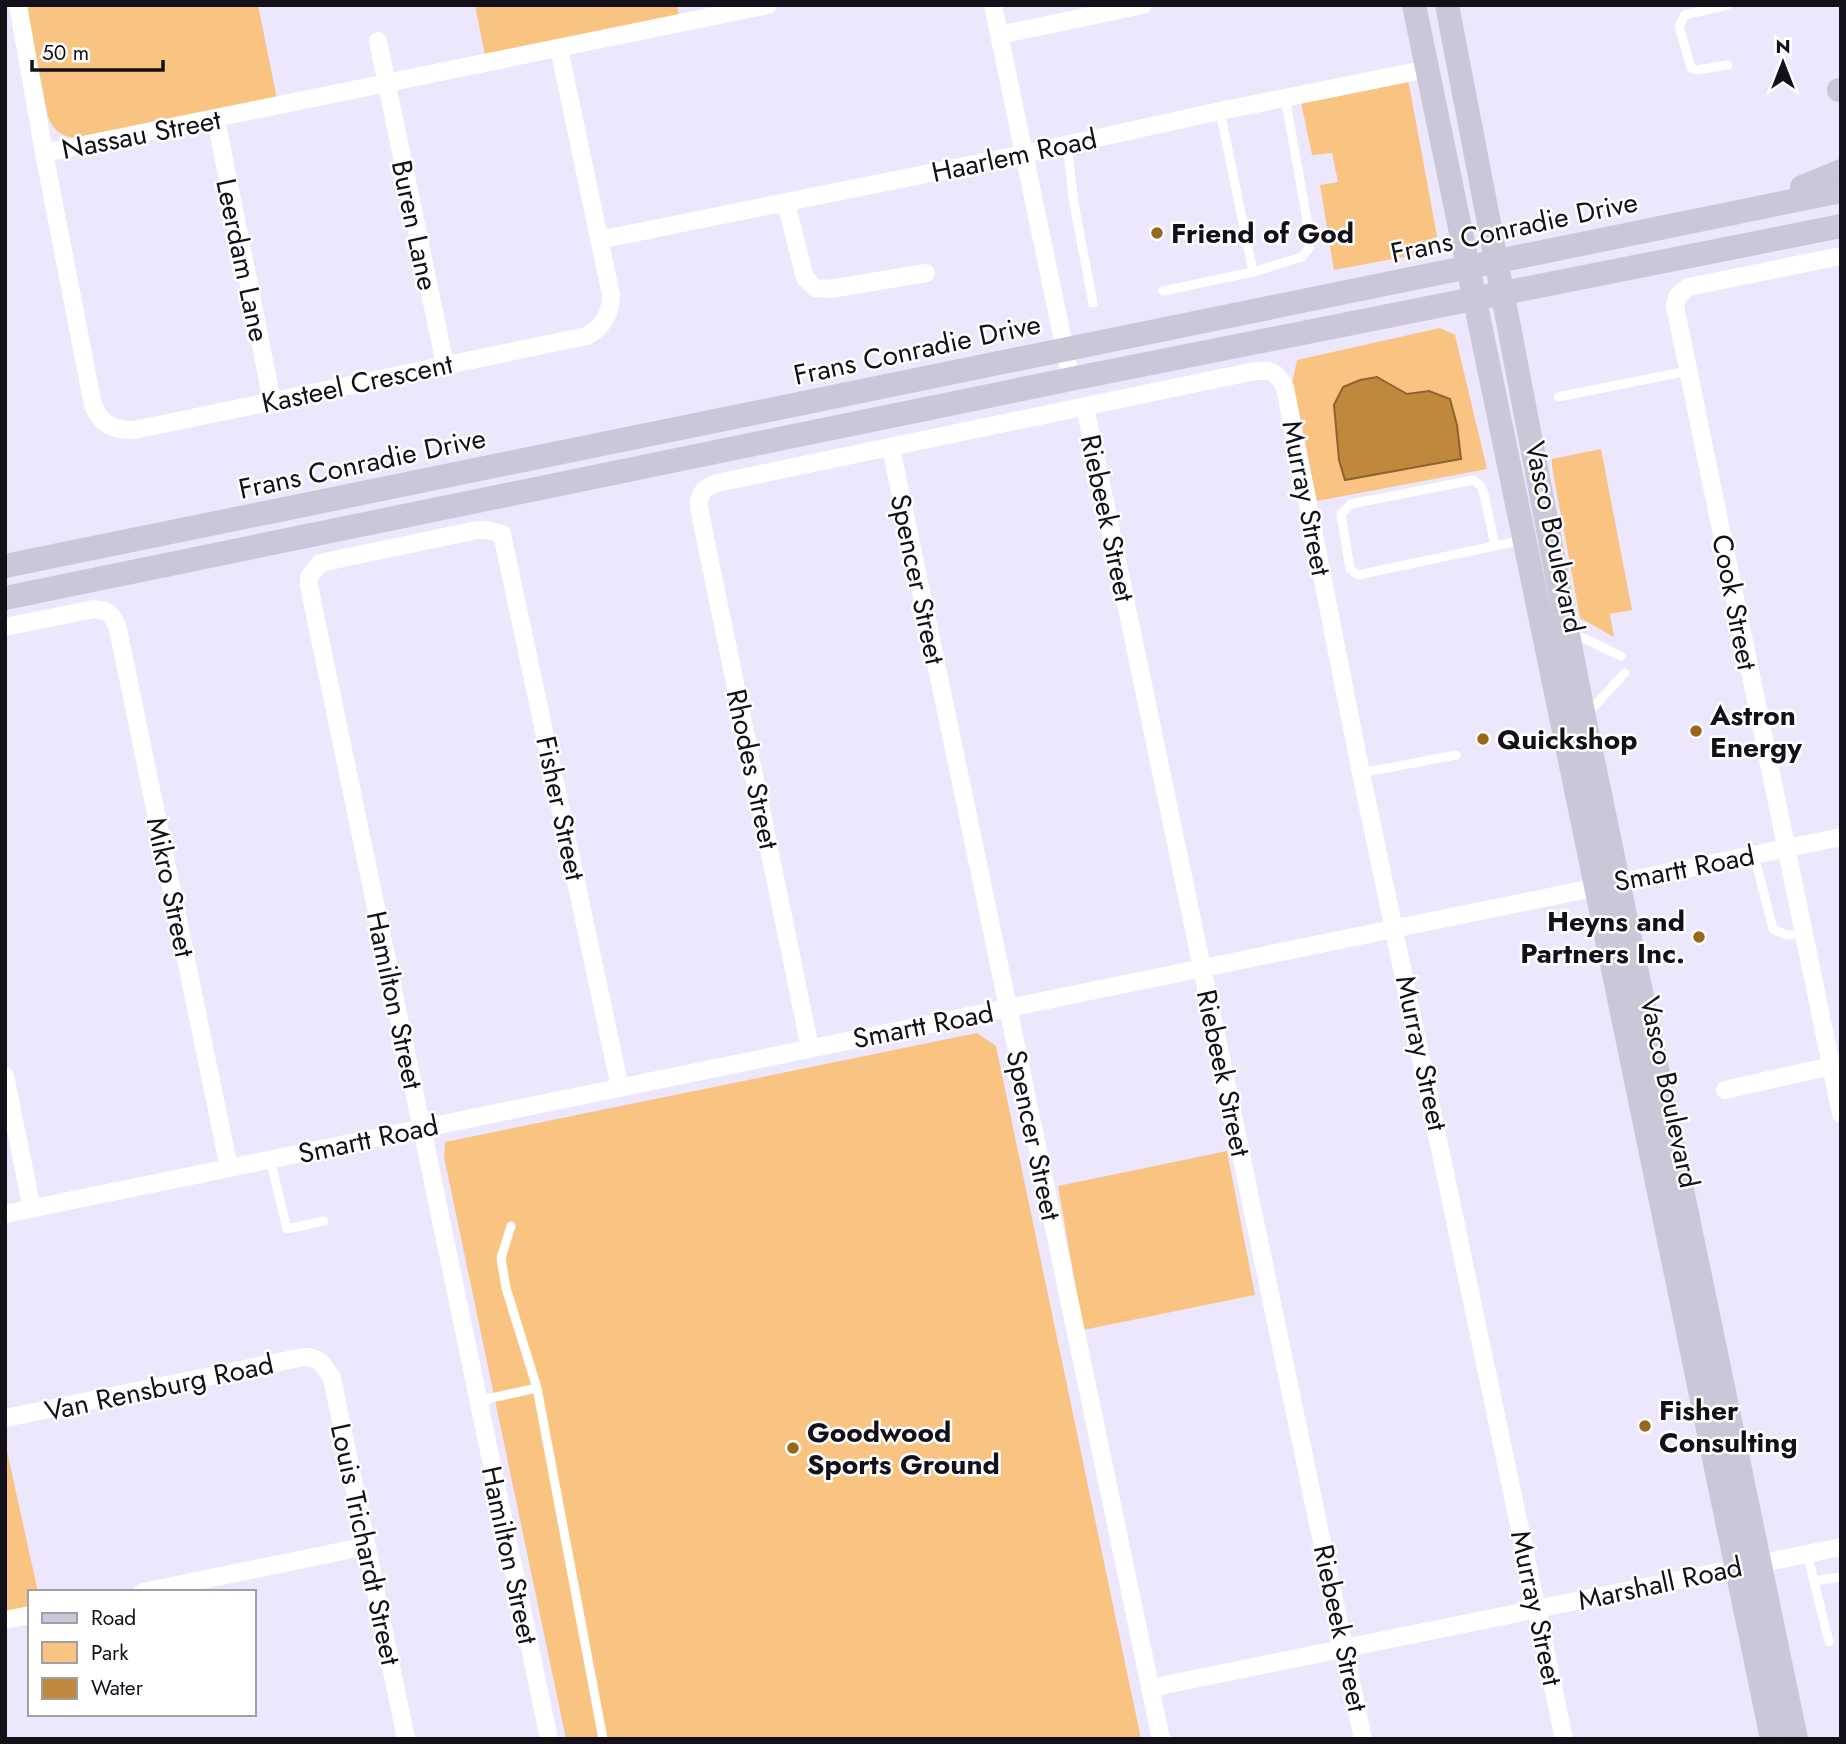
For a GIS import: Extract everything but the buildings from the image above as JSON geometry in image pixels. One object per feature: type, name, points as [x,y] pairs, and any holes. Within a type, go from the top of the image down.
[{"type":"main road","name":"Vasco Boulevard","points":[[1415,5],[1525,540],[1607,884],[1748,1565],[1796,1739]]},
{"type":"main road","name":"Vasco Boulevard","points":[[1447,5],[1584,717],[1607,884]]},
{"type":"main road","points":[[1749,209],[1841,171]]},
{"type":"main road","name":"Frans Conradie Drive","points":[[5,566],[1841,191]]},
{"type":"main road","points":[[5,598],[1071,379],[1841,226]]},
{"type":"main road","name":"Vasco Boulevard","points":[[1748,1565],[1772,1739]]},
{"type":"street","name":"Nassau Street","points":[[18,5],[44,153],[768,5]]},
{"type":"street","points":[[993,5],[1071,379]]},
{"type":"street","points":[[999,35],[1143,5]]},
{"type":"street","points":[[378,41],[386,84]]},
{"type":"street","name":"Kasteel Crescent","points":[[44,153],[93,405],[101,419],[115,429],[134,430],[587,336],[594,332],[605,321],[611,304],[559,48]]},
{"type":"street","name":"Haarlem Road","points":[[599,240],[1428,69]]},
{"type":"street","name":"Buren Lane","points":[[386,84],[445,365]]},
{"type":"street","name":"Leerdam Lane","points":[[215,119],[272,401]]},
{"type":"street","points":[[786,202],[805,278],[815,288],[830,289],[926,273]]},
{"type":"street","name":"Cook Street","points":[[1841,256],[1688,287],[1677,297],[1675,306],[1841,1114]]},
{"type":"street","name":"Murray Street","points":[[1085,407],[1266,369],[1273,371],[1285,388],[1361,773],[1396,929],[1564,1739]]},
{"type":"street","points":[[891,448],[1085,407]]},
{"type":"street","name":"Riebeek Street","points":[[1085,407],[1363,1739]]},
{"type":"street","name":"Rhodes Street","points":[[810,1048],[699,508],[700,497],[703,491],[717,483],[891,448]]},
{"type":"street","name":"Spencer Street","points":[[891,448],[1161,1739]]},
{"type":"street","name":"Hamilton Street","points":[[496,531],[477,530],[320,563],[309,577],[309,586],[549,1739]]},
{"type":"street","name":"Fisher Street","points":[[496,531],[502,534],[505,542],[620,1088]]},
{"type":"street","name":"Mikro Street","points":[[5,627],[94,609],[106,610],[113,615],[229,1168]]},
{"type":"street","name":"Smartt Road","points":[[5,1214],[1841,836]]},
{"type":"street","points":[[1725,1090],[1831,1066]]},
{"type":"street","points":[[5,1076],[32,1209]]},
{"type":"street","name":"Van Rensburg Road","points":[[5,1418],[313,1356]]},
{"type":"street","name":"Louis Trichardt Street","points":[[313,1356],[321,1362],[332,1378],[406,1739]]},
{"type":"street","points":[[153,1590],[367,1546]]},
{"type":"street","name":"Marshall Road","points":[[1150,1688],[1841,1547]]},
{"type":"street","points":[[5,1620],[28,1615]]},
{"type":"lane","points":[[1727,5],[1685,15],[1679,26],[1691,68],[1697,70],[1728,65]]},
{"type":"lane","points":[[1163,291],[1253,272],[1302,257],[1309,248],[1309,231],[1285,97]]},
{"type":"lane","points":[[1220,111],[1253,272]]},
{"type":"lane","points":[[1067,144],[1074,204],[1093,303]]},
{"type":"lane","points":[[1558,397],[1688,370]]},
{"type":"lane","points":[[1495,546],[1484,494],[1481,486],[1473,480],[1351,504],[1341,513],[1350,569],[1358,575],[1525,540]]},
{"type":"lane","points":[[1568,631],[1621,656]]},
{"type":"lane","points":[[1584,717],[1625,673]]},
{"type":"lane","points":[[1361,773],[1456,755]]},
{"type":"lane","points":[[1754,855],[1773,929],[1787,934],[1803,933]]},
{"type":"lane","points":[[270,1159],[287,1229],[324,1221]]},
{"type":"lane","points":[[510,1226],[501,1258],[506,1288],[537,1388],[603,1739]]},
{"type":"lane","points":[[478,1401],[537,1388]]},
{"type":"lane","points":[[1807,1553],[1829,1642]]},
{"type":"lane","points":[[1814,1581],[1841,1577]]},
{"type":"green space","points":[[26,5],[258,5],[277,99],[73,138],[64,135],[55,129],[48,117]]},
{"type":"green space","points":[[475,5],[677,5],[679,15],[485,56]]},
{"type":"green space","points":[[1408,79],[1437,236],[1425,253],[1334,270],[1320,185],[1338,182],[1332,153],[1312,155],[1300,97]]},
{"type":"green space","points":[[1440,328],[1455,335],[1487,469],[1317,501],[1292,384],[1297,360]]},
{"type":"green space","points":[[1601,449],[1632,610],[1610,614],[1614,637],[1580,618],[1552,467],[1552,459]]},
{"type":"green space","name":"Goodwood Sports Ground","points":[[977,1033],[996,1046],[1141,1739],[566,1739],[444,1157],[445,1142]]},
{"type":"green space","points":[[1227,1151],[1255,1295],[1083,1330],[1058,1186]]},
{"type":"green space","points":[[5,1442],[38,1590],[28,1590],[28,1608],[5,1613]]},
{"type":"water","points":[[1377,377],[1407,394],[1429,391],[1450,399],[1457,425],[1461,459],[1345,480],[1339,460],[1334,405],[1343,387]]},
{"type":"place","name":"Friend of God","points":[[1157,233]]},
{"type":"place","name":"Astron Energy","points":[[1696,731]]},
{"type":"place","name":"Quickshop","points":[[1483,739]]},
{"type":"place","name":"Heyns and Partners Inc.","points":[[1699,937]]},
{"type":"place","name":"Fisher Consulting","points":[[1645,1426]]},
{"type":"place","name":"Goodwood Sports Ground","points":[[793,1448]]}]
